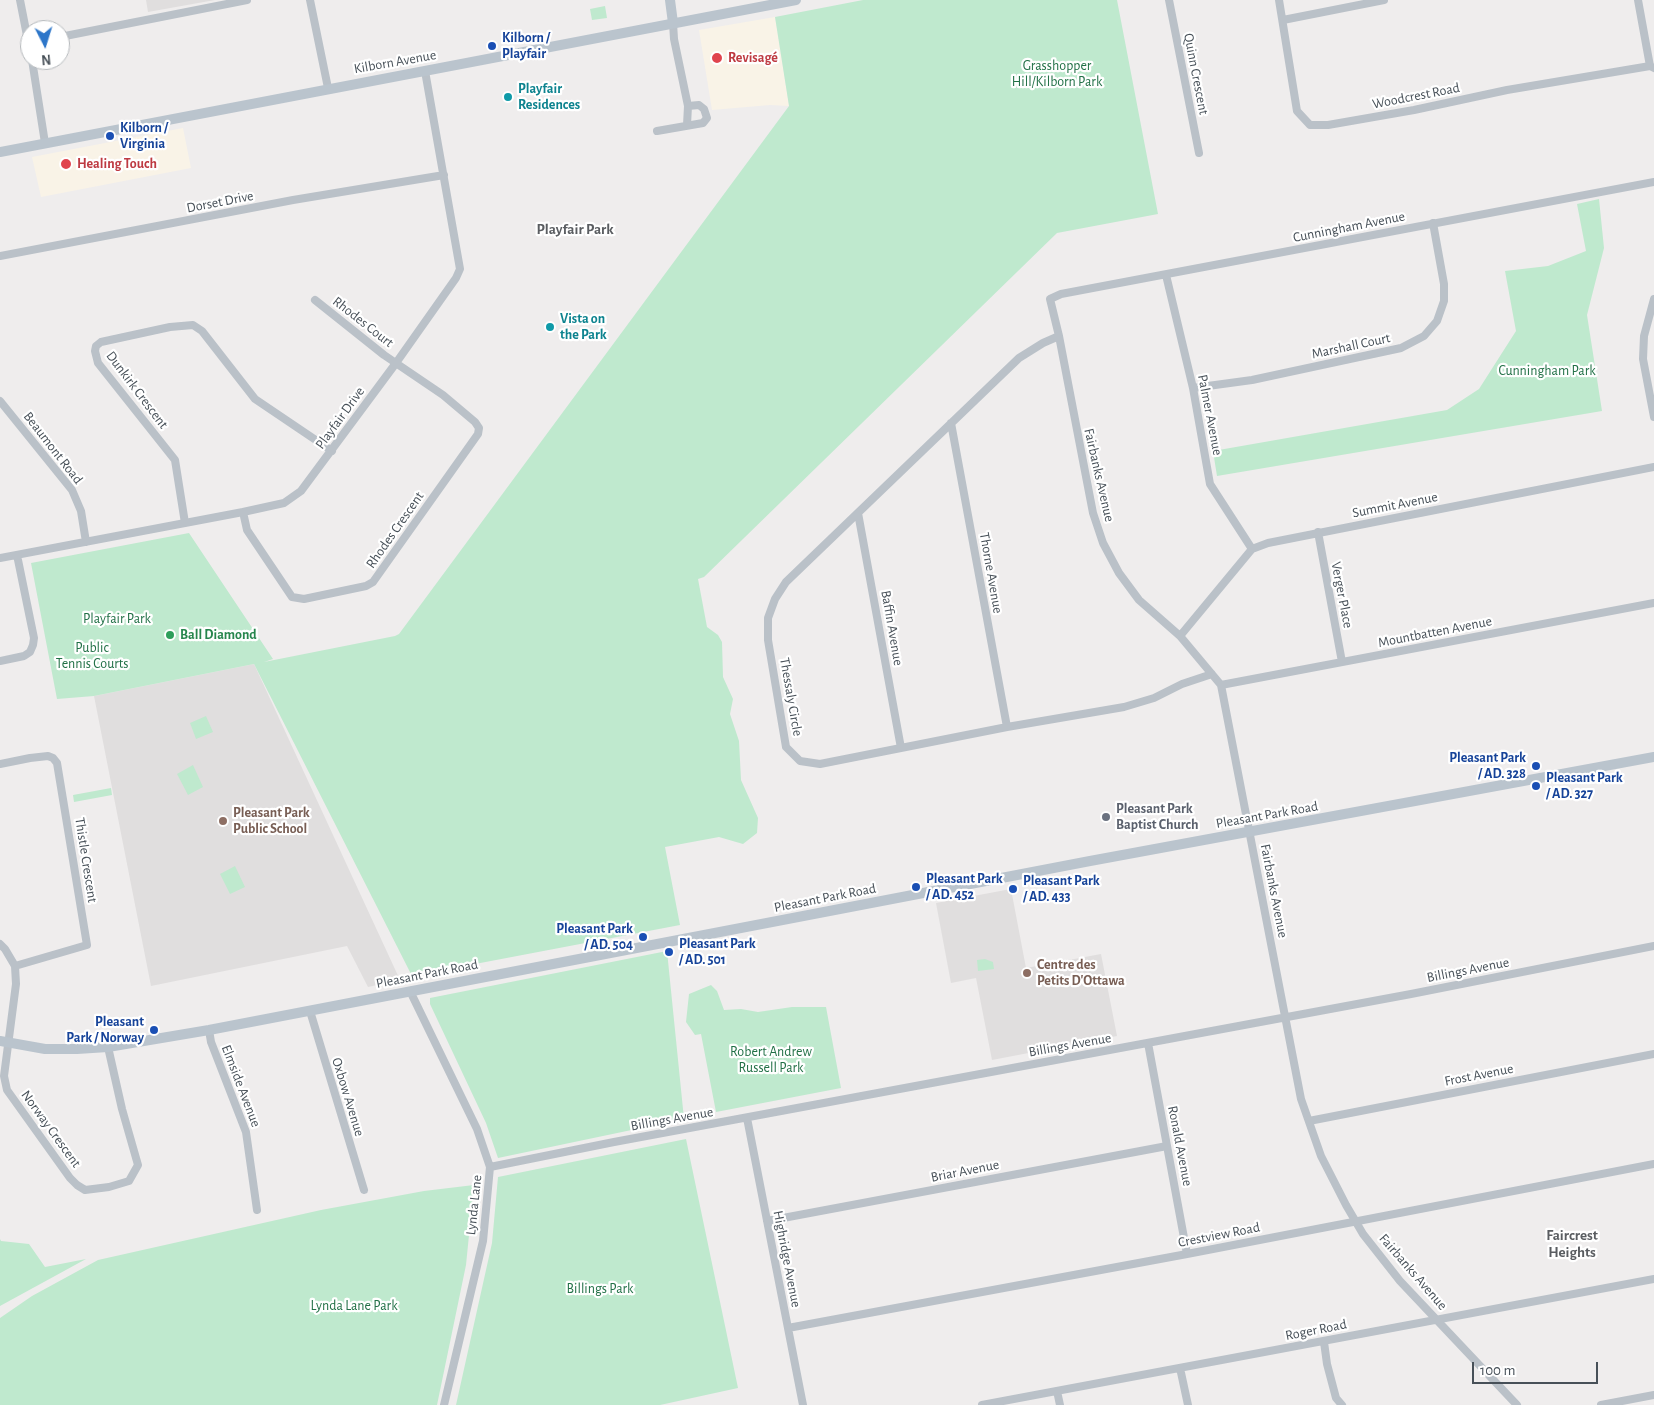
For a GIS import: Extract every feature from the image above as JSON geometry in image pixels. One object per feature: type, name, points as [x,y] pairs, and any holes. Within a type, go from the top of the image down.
[{"type":"street","points":[[20,0],[24,20]]},
{"type":"street","points":[[70,35],[247,0]]},
{"type":"street","points":[[670,0],[674,40],[688,106],[687,125]]},
{"type":"street","name":"Kilborn Avenue","points":[[0,152],[796,0]]},
{"type":"street","name":"Quinn Crescent","points":[[1169,0],[1199,153]]},
{"type":"street","name":"Woodcrest Road","points":[[1279,0],[1297,110],[1310,125],[1328,125],[1414,110],[1507,90],[1652,67]]},
{"type":"street","points":[[1283,20],[1384,0]]},
{"type":"street","points":[[1638,0],[1652,67]]},
{"type":"street","points":[[311,1],[328,88]]},
{"type":"street","points":[[34,70],[45,143]]},
{"type":"street","name":"Playfair Drive","points":[[0,558],[284,503],[301,491],[396,364],[456,278],[460,269],[425,71]]},
{"type":"street","points":[[656,131],[704,123],[707,118],[702,106],[699,104],[688,106]]},
{"type":"street","name":"Dorset Drive","points":[[0,256],[293,200],[444,175]]},
{"type":"street","name":"Cunningham Avenue","points":[[1050,299],[1061,294],[1654,182]]},
{"type":"street","name":"Marshall Court","points":[[1193,388],[1252,380],[1401,348],[1424,336],[1437,321],[1444,302],[1444,284],[1433,223]]},
{"type":"street","name":"Palmer Avenue","points":[[1166,275],[1193,388],[1210,484],[1252,549]]},
{"type":"street","name":"Fairbanks Avenue","points":[[1050,299],[1059,336],[1081,458],[1093,513],[1103,543],[1119,573],[1139,600],[1180,636],[1221,685],[1301,1099],[1320,1156],[1364,1234],[1400,1281],[1516,1405]]},
{"type":"street","points":[[1654,299],[1644,336],[1643,359],[1654,417]]},
{"type":"street","name":"Rhodes Court","points":[[315,300],[396,364]]},
{"type":"street","name":"Dunkirk Crescent","points":[[185,523],[174,460],[98,363],[95,351],[96,346],[101,342],[170,327],[193,325],[202,331],[255,399],[332,451]]},
{"type":"street","name":"Thessaly Circle","points":[[1059,336],[1043,342],[1019,358],[786,582],[775,598],[768,618],[768,640],[786,746],[800,761],[820,764],[1007,727],[1124,707],[1154,698],[1182,684],[1212,674]]},
{"type":"street","name":"Rhodes Crescent","points":[[243,512],[247,530],[292,597],[304,599],[366,586],[373,582],[478,434],[479,428],[475,422],[442,395],[396,364]]},
{"type":"street","name":"Beaumont Road","points":[[0,401],[72,490],[81,511],[86,542]]},
{"type":"street","name":"Thorne Avenue","points":[[951,424],[1007,727]]},
{"type":"street","name":"Summit Avenue","points":[[1252,549],[1268,543],[1318,532],[1654,467]]},
{"type":"street","name":"Baffin Avenue","points":[[858,513],[901,748]]},
{"type":"street","name":"Verger Place","points":[[1318,532],[1342,662]]},
{"type":"street","points":[[1180,636],[1252,549]]},
{"type":"street","points":[[0,661],[24,656],[30,652],[33,646],[34,638],[17,555]]},
{"type":"street","name":"Mountbatten Avenue","points":[[1221,685],[1654,603]]},
{"type":"street","name":"Thistle Crescent","points":[[0,764],[48,756],[57,763],[87,945],[14,966]]},
{"type":"street","name":"Pleasant Park Road","points":[[4,1041],[45,1049],[108,1047],[209,1030],[1090,861],[1654,757]]},
{"type":"street","points":[[0,944],[5,949],[14,966],[16,984],[4,1041]]},
{"type":"street","name":"Billings Avenue","points":[[490,1167],[614,1142],[1411,994],[1654,946]]},
{"type":"street","name":"Lynda Lane","points":[[410,992],[477,1129],[490,1167],[483,1241],[444,1405]]},
{"type":"street","name":"Oxbow Avenue","points":[[310,1011],[364,1190]]},
{"type":"street","name":"Elmside Avenue","points":[[209,1030],[211,1042],[246,1132],[257,1210]]},
{"type":"street","name":"Norway Crescent","points":[[4,1041],[4,1076],[7,1090],[70,1178],[85,1190],[109,1187],[129,1181],[138,1166],[122,1109],[108,1047]]},
{"type":"street","name":"Ronald Avenue","points":[[1148,1043],[1187,1254]]},
{"type":"street","name":"Frost Avenue","points":[[1309,1121],[1654,1054]]},
{"type":"street","name":"Highridge Avenue","points":[[746,1118],[803,1405]]},
{"type":"street","name":"Briar Avenue","points":[[767,1221],[1167,1146]]},
{"type":"street","name":"Crestview Road","points":[[788,1328],[1187,1254],[1654,1164]]},
{"type":"street","name":"Roger Road","points":[[982,1405],[1654,1279]]},
{"type":"street","points":[[1324,1342],[1327,1364],[1336,1398],[1342,1405]]},
{"type":"street","points":[[1180,1368],[1188,1405]]},
{"type":"street","points":[[1057,1391],[1060,1405]]},
{"type":"street","points":[[1601,1405],[1654,1395]]},
{"type":"shaded area","points":[[146,0],[215,0],[148,12]]},
{"type":"shaded area","points":[[775,17],[789,106],[770,105],[712,110],[699,30]]},
{"type":"shaded area","points":[[183,128],[191,168],[41,197],[32,157]]},
{"type":"shaded area","name":"Pleasant Park Public School","points":[[254,664],[400,980],[368,987],[347,946],[151,986],[94,696]]},
{"type":"shaded area","name":"Centre des Petits D'Ottawa","points":[[1011,889],[1026,968],[1101,954],[1117,1036],[992,1060],[976,978],[951,983],[936,903]]},
{"type":"green space","points":[[863,0],[1117,0],[1158,214],[1057,233],[704,577],[698,579],[707,627],[718,635],[722,642],[723,677],[733,699],[730,714],[739,741],[741,780],[758,818],[757,833],[743,844],[719,837],[665,847],[680,925],[412,976],[254,664],[94,696],[57,699],[31,563],[189,533],[273,659],[264,662],[399,634],[789,106],[775,17]]},
{"type":"green space","points":[[605,6],[607,18],[592,20],[590,9]]},
{"type":"green space","name":"Cunningham Park","points":[[1599,199],[1604,248],[1587,315],[1602,411],[1217,476],[1213,451],[1447,410],[1479,389],[1516,331],[1505,271],[1548,266],[1586,251],[1577,204]]},
{"type":"green space","points":[[206,716],[213,732],[196,739],[190,723]]},
{"type":"green space","points":[[193,765],[203,787],[188,795],[177,774]]},
{"type":"green space","points":[[111,788],[112,795],[74,802],[73,795]]},
{"type":"green space","points":[[235,866],[245,887],[230,894],[220,874]]},
{"type":"green space","points":[[667,951],[684,1119],[498,1158],[486,1123],[430,1004],[430,998]]},
{"type":"green space","points":[[985,959],[993,962],[994,969],[978,971],[977,960]]},
{"type":"green space","name":"Robert Andrew Russell Park","points":[[711,985],[717,991],[724,1010],[741,1009],[758,1012],[792,1007],[826,1007],[841,1088],[716,1112],[701,1034],[695,1035],[686,1022],[689,994]]},
{"type":"green space","name":"Billings Park","points":[[686,1139],[738,1388],[660,1405],[456,1405],[492,1243],[498,1177]]},
{"type":"green space","name":"Lynda Lane Park","points":[[474,1185],[466,1265],[437,1405],[0,1405],[0,1318],[32,1296],[98,1260],[321,1210],[424,1191]]},
{"type":"green space","points":[[0,1239],[1,1241],[29,1244],[45,1267],[86,1259],[0,1306]]},
{"type":"place","name":"Kilborn / Playfair","points":[[492,46]]},
{"type":"place","name":"Revisagé","points":[[717,58]]},
{"type":"place","name":"Playfair Residences","points":[[508,97]]},
{"type":"place","name":"Kilborn / Virginia","points":[[110,136]]},
{"type":"place","name":"Healing Touch","points":[[66,164]]},
{"type":"place","name":"Vista on the Park","points":[[550,327]]},
{"type":"place","name":"Ball Diamond","points":[[170,635]]},
{"type":"place","name":"Pleasant Park / AD. 328","points":[[1536,766]]},
{"type":"place","name":"Pleasant Park / AD. 327","points":[[1536,786]]},
{"type":"place","name":"Pleasant Park Baptist Church","points":[[1106,817]]},
{"type":"place","name":"Pleasant Park Public School","points":[[223,821]]},
{"type":"place","name":"Pleasant Park / AD. 452","points":[[916,887]]},
{"type":"place","name":"Pleasant Park / AD. 433","points":[[1013,889]]},
{"type":"place","name":"Pleasant Park / AD. 504","points":[[643,937]]},
{"type":"place","name":"Pleasant Park / AD. 501","points":[[669,952]]},
{"type":"place","name":"Centre des Petits D'Ottawa","points":[[1027,973]]},
{"type":"place","name":"Pleasant Park / Norway","points":[[154,1030]]},
{"type":"district","name":"Playfair Park","points":[[575,229]]},
{"type":"district","name":"Faircrest Heights","points":[[1572,1244]]},
{"type":"park label","name":"Grasshopper Hill/Kilborn Park","points":[[1057,74]]},
{"type":"park label","name":"Public Tennis Courts","points":[[92,656]]}]
